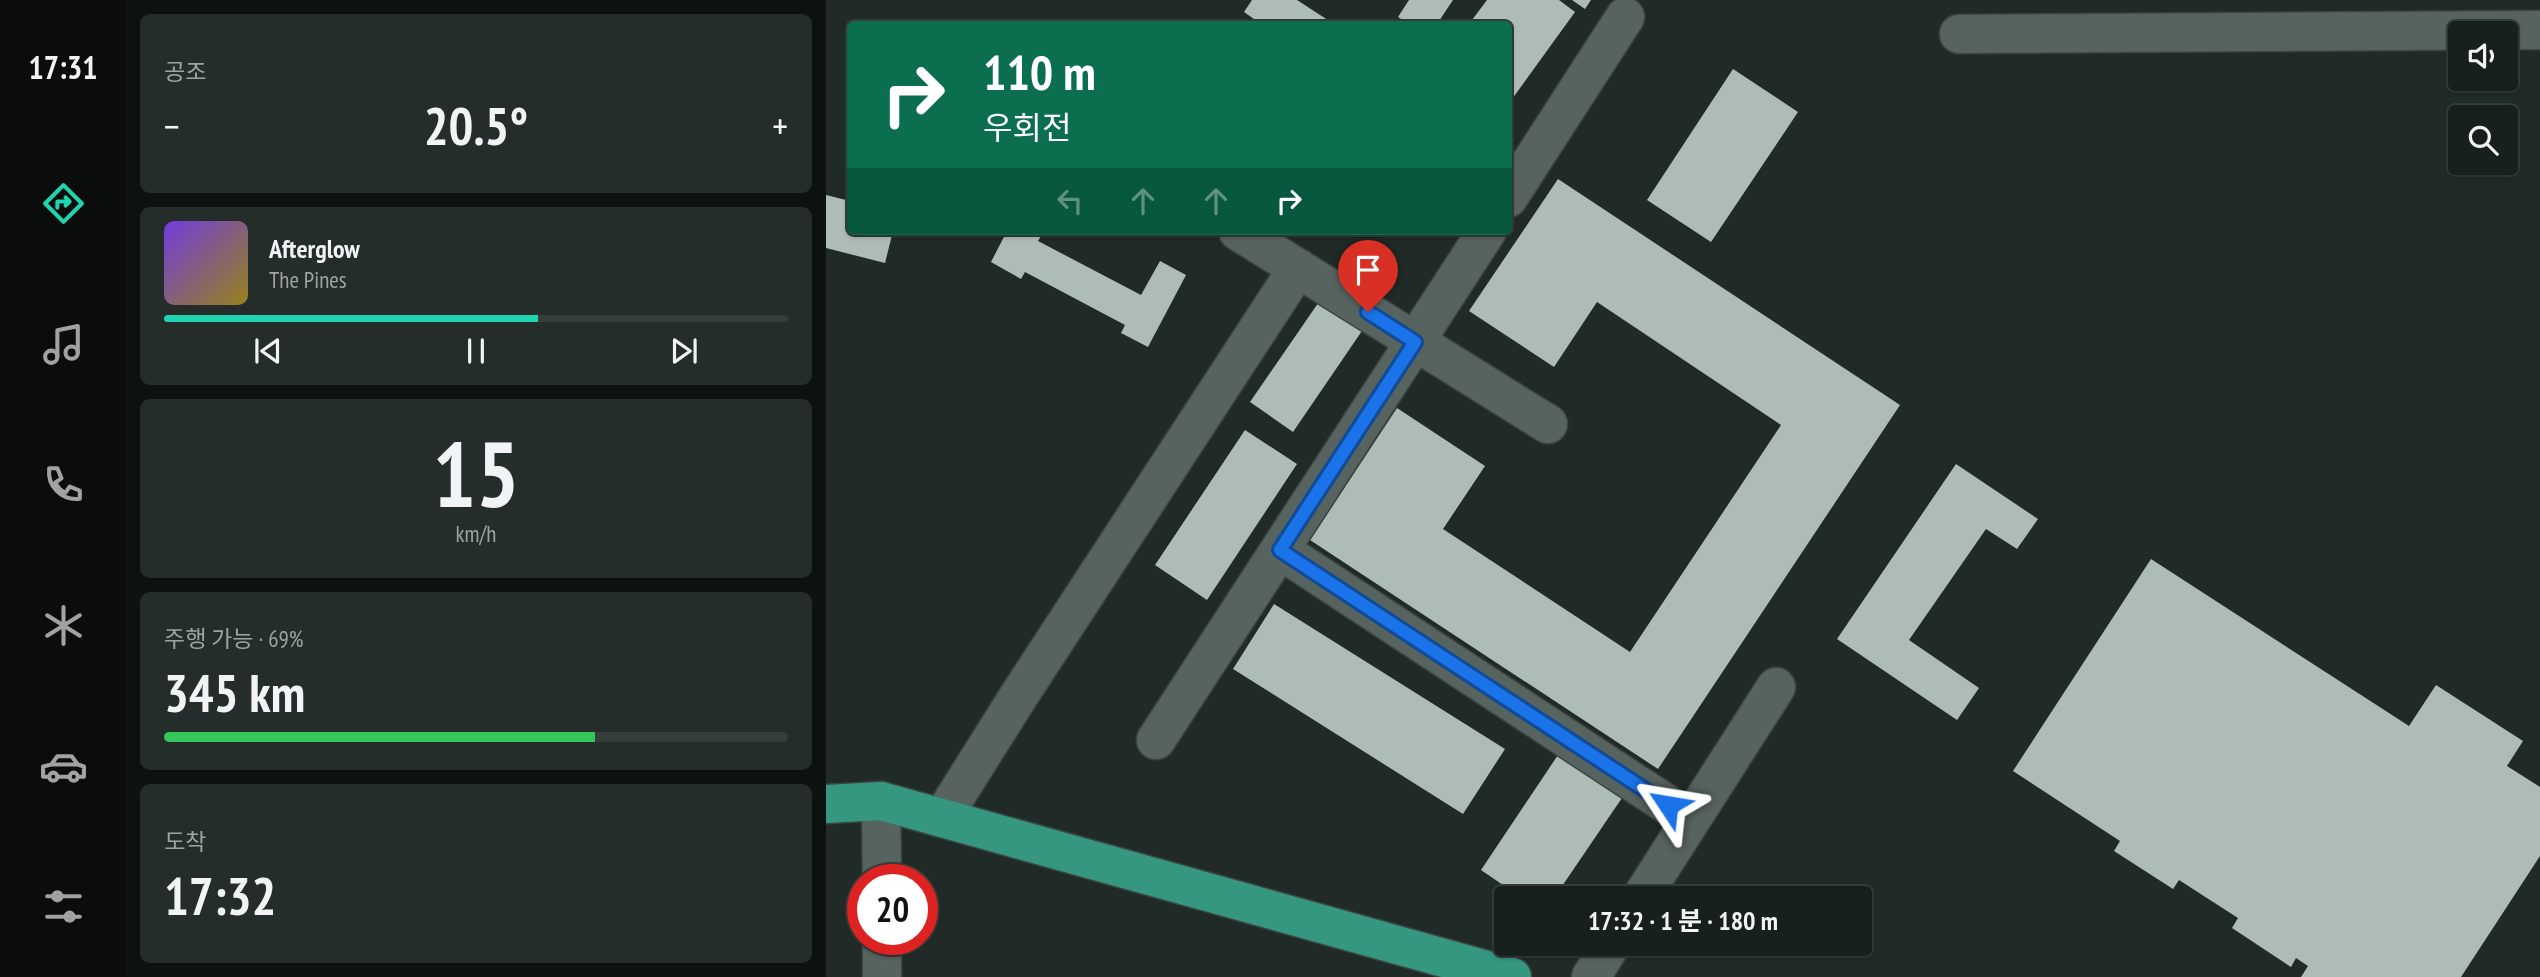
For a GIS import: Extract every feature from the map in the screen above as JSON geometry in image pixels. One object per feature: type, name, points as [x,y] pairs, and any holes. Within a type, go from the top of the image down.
[{"type":"highway","points":[[826,804],[881,801],[1511,977]]},
{"type":"street","points":[[1512,192],[1625,17]]},
{"type":"street","points":[[1959,34],[2540,30]]},
{"type":"street","points":[[1244,235],[1548,424]]},
{"type":"street","points":[[1156,740],[1484,235]]},
{"type":"street","points":[[942,818],[1018,696],[1298,268]]},
{"type":"street","points":[[1280,550],[1691,820]]},
{"type":"street","points":[[1649,886],[1776,687]]},
{"type":"street","points":[[881,801],[882,864]]},
{"type":"street","points":[[882,955],[882,977]]},
{"type":"street","points":[[1591,977],[1604,956]]},
{"type":"building","points":[[1252,0],[1297,0],[1329,21],[1253,21],[1254,19],[1244,12]]},
{"type":"building","points":[[1409,0],[1453,0],[1439,21],[1404,21],[1398,17]]},
{"type":"building","points":[[1487,0],[1559,0],[1575,12],[1512,99],[1512,21],[1471,21]]},
{"type":"building","points":[[1572,0],[1591,0],[1585,9]]},
{"type":"building","points":[[1733,69],[1798,112],[1711,242],[1647,200]]},
{"type":"building","points":[[1558,179],[1900,405],[1658,769],[1310,540],[1397,408],[1485,466],[1443,529],[1630,652],[1781,425],[1597,302],[1554,367],[1469,311]]},
{"type":"building","points":[[826,195],[847,200],[847,235],[892,235],[885,263],[826,248]]},
{"type":"building","points":[[1005,235],[1042,235],[1038,241],[1141,295],[1160,261],[1186,275],[1148,347],[1121,333],[1125,325],[1025,272],[1021,279],[991,262]]},
{"type":"building","points":[[1323,296],[1366,325],[1293,432],[1250,402]]},
{"type":"building","points":[[1245,430],[1297,464],[1207,600],[1155,565]]},
{"type":"building","points":[[1956,464],[2038,519],[2017,549],[1986,529],[1909,640],[1979,688],[1957,720],[1837,639]]},
{"type":"building","points":[[2151,559],[2409,726],[2436,685],[2523,741],[2507,766],[2540,787],[2540,856],[2461,977],[2301,977],[2308,966],[2296,958],[2291,967],[2232,928],[2238,918],[2179,880],[2173,889],[2114,851],[2120,841],[2013,771]]},
{"type":"building","points":[[1274,604],[1505,749],[1463,814],[1233,669]]},
{"type":"building","points":[[1562,749],[1626,792],[1562,886],[1504,886],[1481,870]]},
{"type":"route","points":[[1368,312],[1415,342],[1280,550],[1668,805]]}]
